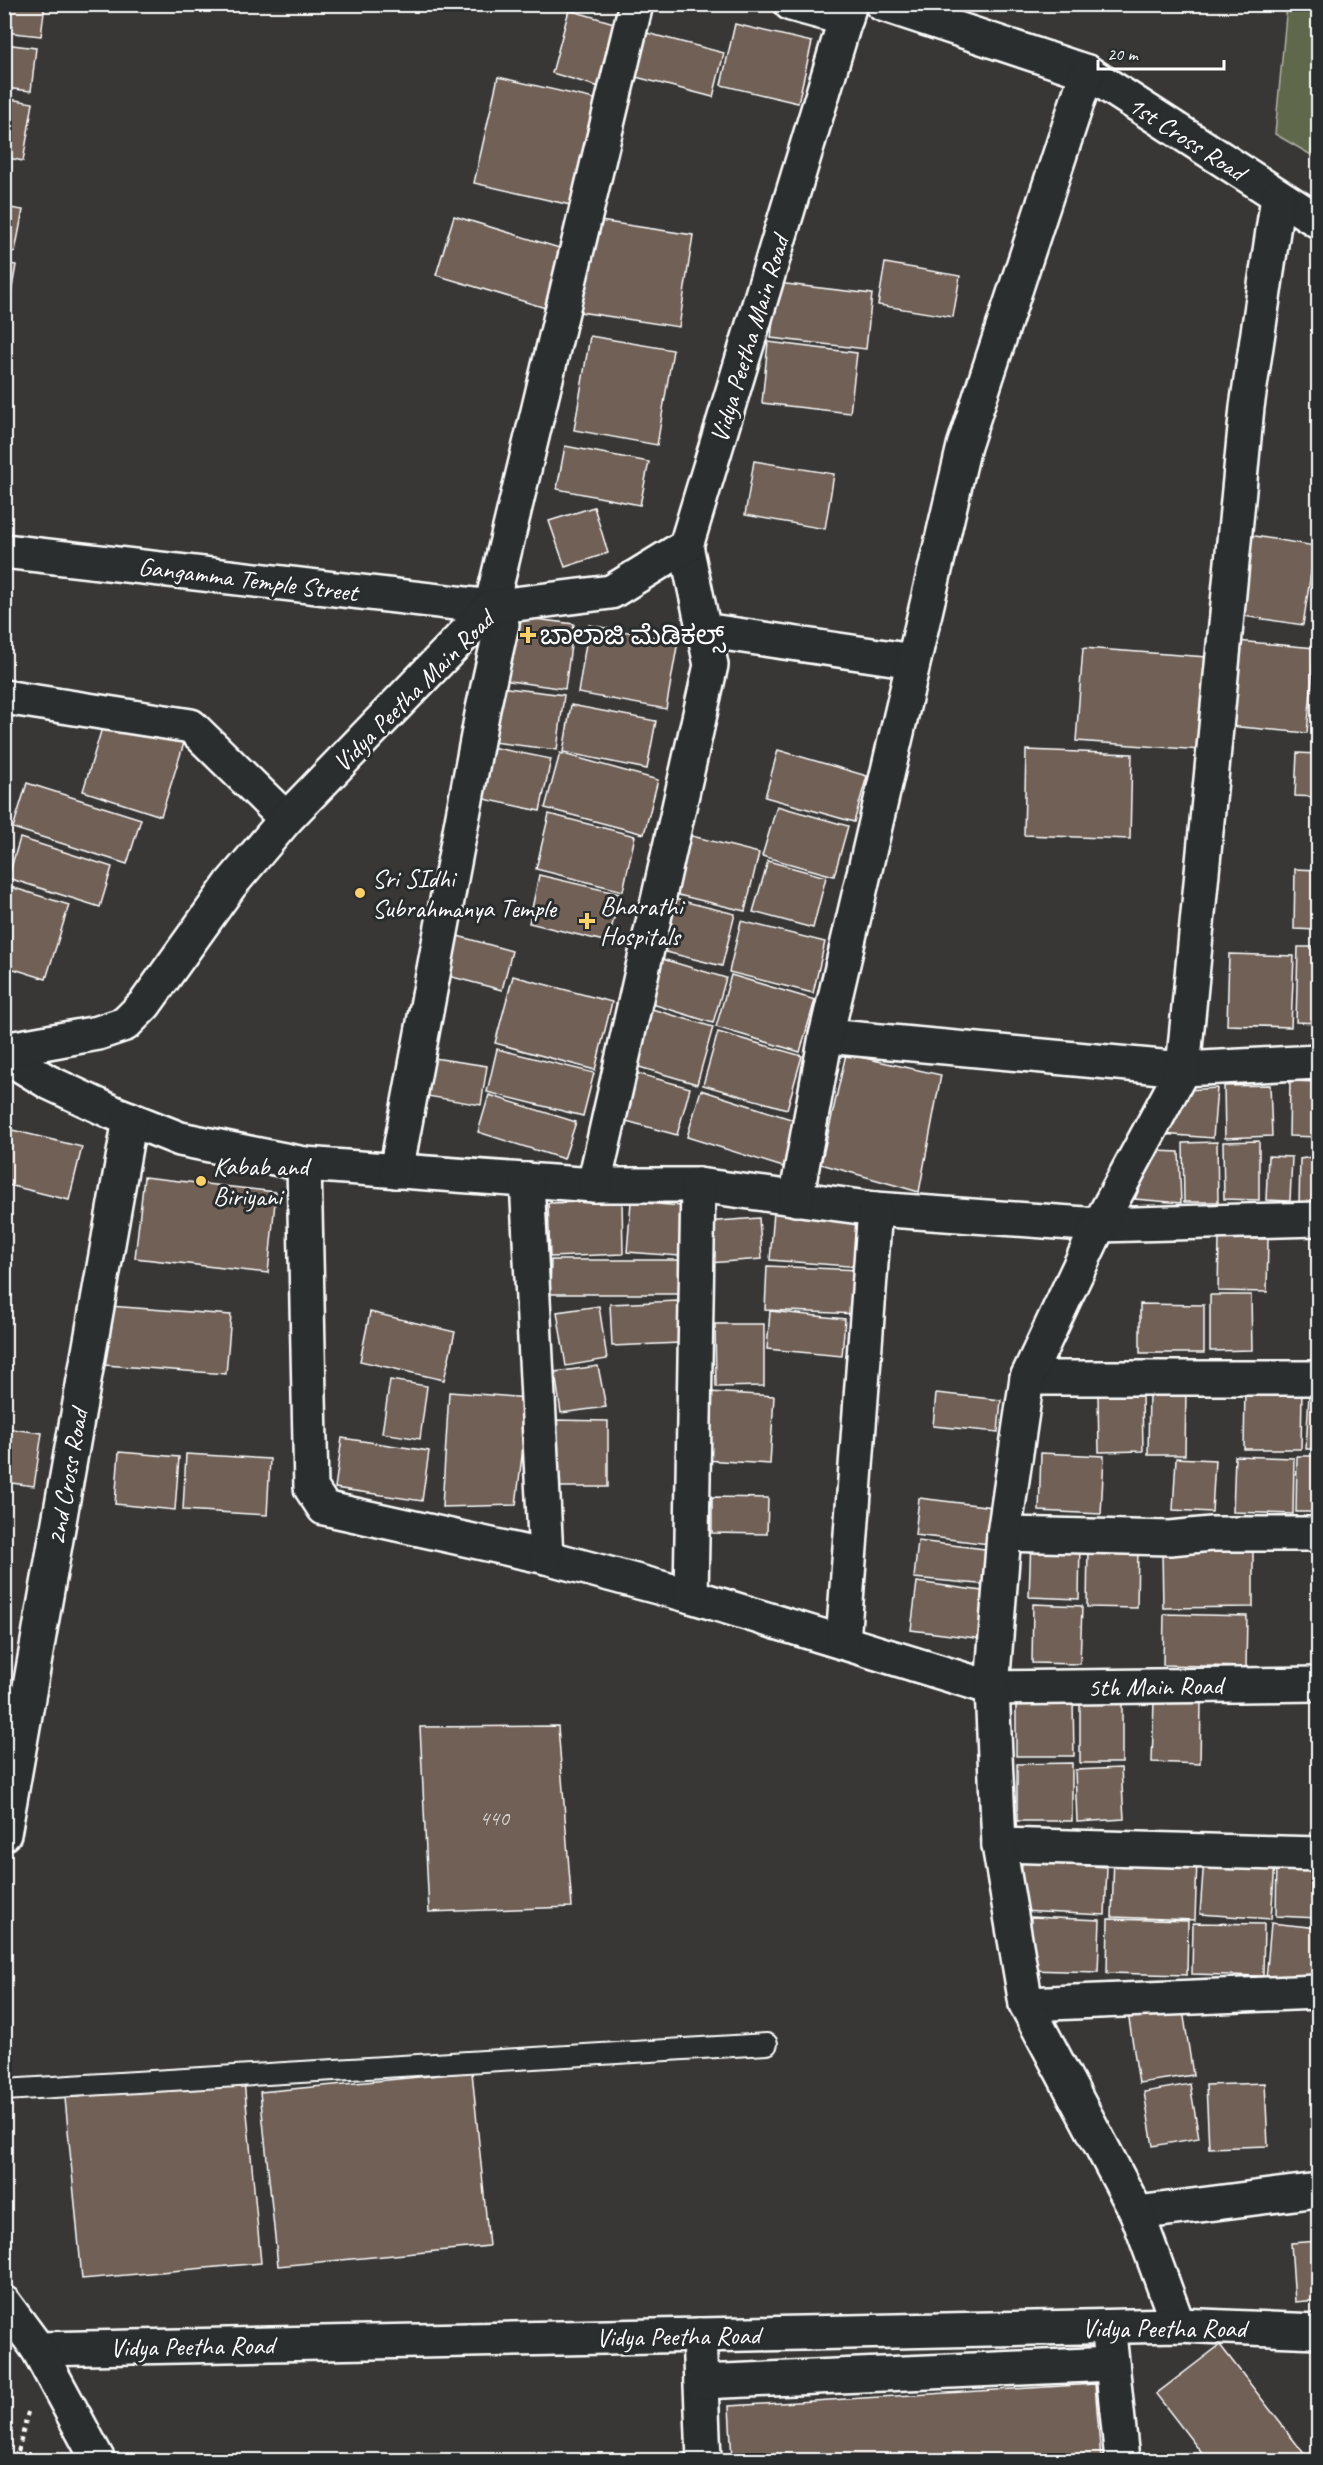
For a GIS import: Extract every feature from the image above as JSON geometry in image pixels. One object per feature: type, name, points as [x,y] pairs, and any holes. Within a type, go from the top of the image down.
[{"type":"street","points":[[396,1171],[483,709],[502,624],[491,608],[636,4]]},
{"type":"street","points":[[791,4],[848,12]]},
{"type":"street","name":"1st Cross Road","points":[[882,4],[1087,72],[1318,221]]},
{"type":"street","name":"Vidya Peetha Main Road","points":[[4,1050],[98,1033],[125,1024],[145,1004],[231,884],[286,819],[491,608],[611,592],[686,546],[848,12]]},
{"type":"street","points":[[796,1199],[826,1036],[964,446],[1087,72]]},
{"type":"street","points":[[1178,2325],[1137,2213],[1026,2004],[999,1845],[992,1688],[1004,1534],[1027,1378],[1099,1225],[1183,1069],[1247,408],[1278,197]]},
{"type":"street","points":[[594,1185],[711,665],[686,546]]},
{"type":"street","name":"Gangamma Temple Street","points":[[4,551],[491,608]]},
{"type":"street","points":[[704,630],[914,661]]},
{"type":"street","points":[[4,697],[191,726],[286,819]]},
{"type":"street","points":[[826,1036],[1183,1069],[1318,1062]]},
{"type":"street","points":[[4,1055],[48,1082],[180,1139],[304,1164],[594,1185],[698,1185],[875,1209],[1099,1225],[1318,1219]]},
{"type":"street","name":"2nd Cross Road","points":[[4,1834],[130,1119]]},
{"type":"street","name":"5th Main Road","points":[[304,1164],[311,1488],[324,1508],[546,1557],[691,1596],[992,1688],[1318,1684]]},
{"type":"street","points":[[527,1180],[546,1557]]},
{"type":"street","points":[[691,1596],[698,1185]]},
{"type":"street","points":[[843,1642],[875,1209]]},
{"type":"street","points":[[1027,1378],[1318,1378]]},
{"type":"street","points":[[1004,1534],[1170,1538],[1210,1534],[1318,1534]]},
{"type":"street","points":[[999,1845],[1318,1854]]},
{"type":"street","points":[[1026,2004],[1318,1992]]},
{"type":"street","points":[[1137,2213],[1318,2190]]},
{"type":"street","points":[[4,2303],[38,2349],[98,2460]]},
{"type":"street","name":"Vidya Peetha Road","points":[[38,2349],[1178,2325],[1318,2331]]},
{"type":"street","points":[[1108,2327],[1122,2460]]},
{"type":"street","points":[[699,2335],[704,2460]]},
{"type":"street","points":[[700,2382],[1112,2364]]},
{"type":"lane","points":[[4,2090],[767,2044]]},
{"type":"green space","points":[[1287,5],[1318,5],[1318,159],[1275,134]]},
{"type":"building","points":[[4,4],[45,4],[41,36],[4,32]]},
{"type":"building","points":[[569,10],[621,25],[603,88],[552,73]]},
{"type":"building","points":[[735,24],[812,42],[798,103],[721,85]]},
{"type":"building","points":[[643,32],[724,53],[713,97],[632,76]]},
{"type":"building","points":[[4,44],[36,48],[31,91],[4,88]]},
{"type":"building","points":[[498,77],[599,100],[575,206],[474,183]]},
{"type":"building","points":[[4,98],[33,103],[23,161],[4,157]]},
{"type":"building","points":[[4,207],[23,210],[15,252],[4,250]]},
{"type":"building","points":[[454,216],[566,250],[549,309],[436,275]]},
{"type":"building","points":[[593,220],[693,235],[679,327],[580,312]]},
{"type":"building","points":[[4,263],[16,265],[5,328],[4,328]]},
{"type":"building","points":[[885,263],[960,276],[953,317],[878,305]]},
{"type":"building","points":[[777,283],[872,294],[866,349],[771,338]]},
{"type":"building","points":[[590,336],[673,350],[657,445],[574,430]]},
{"type":"building","points":[[768,342],[857,353],[850,413],[762,403]]},
{"type":"building","points":[[565,446],[649,462],[640,505],[557,489]]},
{"type":"building","points":[[754,461],[834,474],[825,529],[745,515]]},
{"type":"building","points":[[594,507],[608,553],[565,567],[549,521]]},
{"type":"building","points":[[1249,535],[1315,546],[1303,625],[1237,615]]},
{"type":"building","points":[[1318,562],[1318,630],[1311,629]]},
{"type":"building","points":[[512,616],[574,624],[565,689],[503,680]]},
{"type":"building","points":[[589,625],[678,641],[666,709],[578,693]]},
{"type":"building","points":[[1237,641],[1315,648],[1307,733],[1229,726]]},
{"type":"building","points":[[1083,648],[1207,657],[1201,750],[1076,741]]},
{"type":"building","points":[[491,686],[564,695],[557,750],[485,741]]},
{"type":"building","points":[[571,705],[656,721],[647,769],[563,752]]},
{"type":"building","points":[[105,718],[184,743],[161,816],[83,791]]},
{"type":"building","points":[[481,745],[551,759],[540,811],[470,796]]},
{"type":"building","points":[[778,750],[867,776],[854,822],[765,797]]},
{"type":"building","points":[[1026,750],[1132,754],[1130,839],[1024,835]]},
{"type":"building","points":[[560,753],[658,780],[644,834],[545,808]]},
{"type":"building","points":[[1297,753],[1318,754],[1318,797],[1295,796]]},
{"type":"building","points":[[27,783],[141,819],[127,864],[13,828]]},
{"type":"building","points":[[777,806],[848,826],[834,876],[762,856]]},
{"type":"building","points":[[549,814],[635,836],[623,891],[536,869]]},
{"type":"building","points":[[684,834],[759,853],[745,911],[670,893]]},
{"type":"building","points":[[20,838],[112,867],[100,907],[8,878]]},
{"type":"building","points":[[768,861],[826,877],[813,928],[753,912]]},
{"type":"building","points":[[1295,869],[1318,870],[1318,930],[1294,929]]},
{"type":"building","points":[[539,875],[620,894],[608,942],[529,923]]},
{"type":"building","points":[[11,887],[69,905],[46,979],[4,966],[4,908]]},
{"type":"building","points":[[670,898],[735,914],[722,966],[658,950]]},
{"type":"building","points":[[741,921],[825,942],[813,993],[729,972]]},
{"type":"building","points":[[447,933],[512,951],[502,990],[437,973]]},
{"type":"building","points":[[1298,947],[1318,947],[1318,1023],[1296,1022]]},
{"type":"building","points":[[1229,954],[1294,956],[1291,1027],[1227,1025]]},
{"type":"building","points":[[659,958],[726,978],[713,1023],[646,1002]]},
{"type":"building","points":[[731,975],[815,1000],[800,1052],[716,1027]]},
{"type":"building","points":[[513,976],[612,1002],[595,1070],[495,1043]]},
{"type":"building","points":[[645,1007],[713,1027],[697,1084],[629,1064]]},
{"type":"building","points":[[718,1032],[802,1056],[787,1109],[703,1085]]},
{"type":"building","points":[[497,1049],[594,1073],[583,1116],[487,1092]]},
{"type":"building","points":[[846,1054],[941,1075],[919,1192],[821,1164]]},
{"type":"building","points":[[427,1057],[487,1066],[481,1105],[421,1095]]},
{"type":"building","points":[[625,1070],[690,1088],[677,1135],[612,1117]]},
{"type":"building","points":[[1290,1081],[1318,1082],[1318,1137],[1289,1136]]},
{"type":"building","points":[[1270,1085],[1272,1136],[1225,1138],[1224,1086]]},
{"type":"building","points":[[1217,1088],[1213,1138],[1162,1134],[1187,1090]]},
{"type":"building","points":[[701,1090],[797,1121],[783,1167],[687,1137]]},
{"type":"building","points":[[489,1095],[576,1122],[564,1159],[478,1132]]},
{"type":"building","points":[[4,1128],[82,1147],[69,1200],[4,1184]]},
{"type":"building","points":[[1259,1141],[1259,1200],[1224,1199],[1223,1142]]},
{"type":"building","points":[[1217,1142],[1218,1202],[1184,1202],[1183,1143]]},
{"type":"building","points":[[1155,1151],[1179,1152],[1181,1203],[1135,1199]]},
{"type":"building","points":[[1268,1156],[1292,1157],[1290,1201],[1266,1200]]},
{"type":"building","points":[[1318,1156],[1318,1202],[1299,1204],[1300,1159]]},
{"type":"building","points":[[144,1177],[276,1192],[268,1273],[135,1258]]},
{"type":"building","points":[[622,1201],[623,1254],[550,1257],[548,1203]]},
{"type":"building","points":[[631,1202],[683,1206],[680,1256],[627,1252]]},
{"type":"building","points":[[774,1212],[865,1219],[861,1267],[770,1260]]},
{"type":"building","points":[[759,1218],[762,1259],[709,1263],[705,1222]]},
{"type":"building","points":[[1219,1238],[1268,1239],[1267,1292],[1218,1291]]},
{"type":"building","points":[[551,1260],[684,1260],[685,1294],[550,1294]]},
{"type":"building","points":[[767,1266],[859,1270],[857,1314],[765,1310]]},
{"type":"building","points":[[1210,1295],[1251,1295],[1252,1350],[1210,1351]]},
{"type":"building","points":[[678,1301],[680,1343],[612,1346],[610,1304]]},
{"type":"building","points":[[1140,1304],[1204,1305],[1204,1353],[1140,1353]]},
{"type":"building","points":[[109,1306],[231,1315],[226,1374],[105,1365]]},
{"type":"building","points":[[599,1306],[607,1359],[566,1366],[557,1312]]},
{"type":"building","points":[[770,1311],[845,1319],[842,1356],[767,1349]]},
{"type":"building","points":[[370,1312],[455,1332],[444,1380],[360,1361]]},
{"type":"building","points":[[715,1324],[764,1324],[764,1386],[716,1387]]},
{"type":"building","points":[[598,1366],[606,1407],[561,1413],[555,1372]]},
{"type":"building","points":[[390,1380],[427,1386],[420,1439],[382,1433]]},
{"type":"building","points":[[1149,1389],[1186,1390],[1185,1455],[1148,1455]]},
{"type":"building","points":[[1245,1389],[1302,1390],[1301,1449],[1244,1449]]},
{"type":"building","points":[[449,1392],[529,1398],[516,1505],[442,1507]]},
{"type":"building","points":[[709,1392],[774,1396],[770,1464],[704,1460]]},
{"type":"building","points":[[936,1393],[1001,1400],[998,1432],[933,1426]]},
{"type":"building","points":[[1142,1394],[1143,1451],[1099,1452],[1098,1395]]},
{"type":"building","points":[[1309,1394],[1318,1395],[1318,1449],[1306,1449]]},
{"type":"building","points":[[554,1420],[608,1421],[608,1487],[554,1487]]},
{"type":"building","points":[[4,1428],[42,1433],[34,1486],[4,1482]]},
{"type":"building","points":[[342,1438],[429,1451],[422,1501],[335,1488]]},
{"type":"building","points":[[119,1452],[179,1457],[175,1510],[115,1504]]},
{"type":"building","points":[[1041,1453],[1104,1456],[1101,1514],[1039,1511]]},
{"type":"building","points":[[186,1454],[270,1459],[267,1515],[183,1510]]},
{"type":"building","points":[[1235,1456],[1294,1458],[1293,1514],[1233,1512]]},
{"type":"building","points":[[1297,1456],[1318,1456],[1318,1512],[1296,1512]]},
{"type":"building","points":[[1176,1458],[1215,1460],[1212,1512],[1173,1510]]},
{"type":"building","points":[[712,1497],[768,1498],[767,1534],[712,1533]]},
{"type":"building","points":[[919,1498],[993,1507],[989,1544],[915,1535]]},
{"type":"building","points":[[1031,1539],[1080,1541],[1079,1599],[1029,1597]]},
{"type":"building","points":[[918,1541],[993,1550],[989,1585],[914,1578]]},
{"type":"building","points":[[1088,1546],[1138,1547],[1137,1608],[1087,1607]]},
{"type":"building","points":[[1253,1550],[1253,1607],[1163,1608],[1162,1551]]},
{"type":"building","points":[[917,1582],[989,1592],[983,1639],[911,1630]]},
{"type":"building","points":[[1033,1604],[1082,1606],[1080,1664],[1032,1663]]},
{"type":"building","points":[[1164,1614],[1247,1616],[1246,1667],[1163,1665]]},
{"type":"building","points":[[1080,1698],[1122,1698],[1122,1763],[1080,1763]]},
{"type":"building","points":[[1016,1700],[1073,1700],[1074,1756],[1016,1756]]},
{"type":"building","points":[[1154,1701],[1201,1702],[1200,1764],[1152,1762]]},
{"type":"building","points":[[558,1726],[572,1907],[429,1912],[420,1727]]},
{"type":"building","points":[[1072,1763],[1072,1821],[1017,1821],[1017,1764]]},
{"type":"building","points":[[1121,1768],[1124,1819],[1077,1822],[1075,1770]]},
{"type":"building","points":[[1114,1855],[1197,1859],[1195,1920],[1112,1917]]},
{"type":"building","points":[[1204,1858],[1275,1863],[1271,1919],[1200,1914]]},
{"type":"building","points":[[1022,1862],[1107,1867],[1105,1915],[1020,1911]]},
{"type":"building","points":[[1277,1862],[1318,1863],[1318,1918],[1276,1916]]},
{"type":"building","points":[[1031,1917],[1100,1920],[1098,1972],[1029,1970]]},
{"type":"building","points":[[1108,1919],[1188,1921],[1187,1975],[1107,1973]]},
{"type":"building","points":[[1193,1923],[1264,1924],[1263,1976],[1192,1974]]},
{"type":"building","points":[[1271,1923],[1318,1928],[1318,1986],[1266,1980]]},
{"type":"building","points":[[1182,2004],[1193,2075],[1139,2083],[1128,2013]]},
{"type":"building","points":[[472,2072],[489,2246],[278,2266],[260,2092]]},
{"type":"building","points":[[244,2081],[261,2263],[82,2279],[65,2098]]},
{"type":"building","points":[[1265,2083],[1268,2146],[1209,2148],[1206,2085]]},
{"type":"building","points":[[1190,2084],[1199,2138],[1153,2146],[1144,2092]]},
{"type":"building","points":[[1318,2241],[1318,2300],[1295,2302],[1291,2243]]},
{"type":"building","points":[[1220,2345],[1309,2460],[1207,2460],[1156,2394]]},
{"type":"building","points":[[1095,2384],[1101,2460],[732,2460],[729,2406]]},
{"type":"place","name":"ಬಾಲಾಜಿ ಮೆಡಿಕಲ್ಸ್","points":[[528,635]]},
{"type":"place","name":"Sri SIdhi Subrahmanya Temple","points":[[360,893]]},
{"type":"place","name":"Bharathi Hospitals","points":[[587,921]]},
{"type":"place","name":"Kabab and Biriyani","points":[[201,1181]]}]
